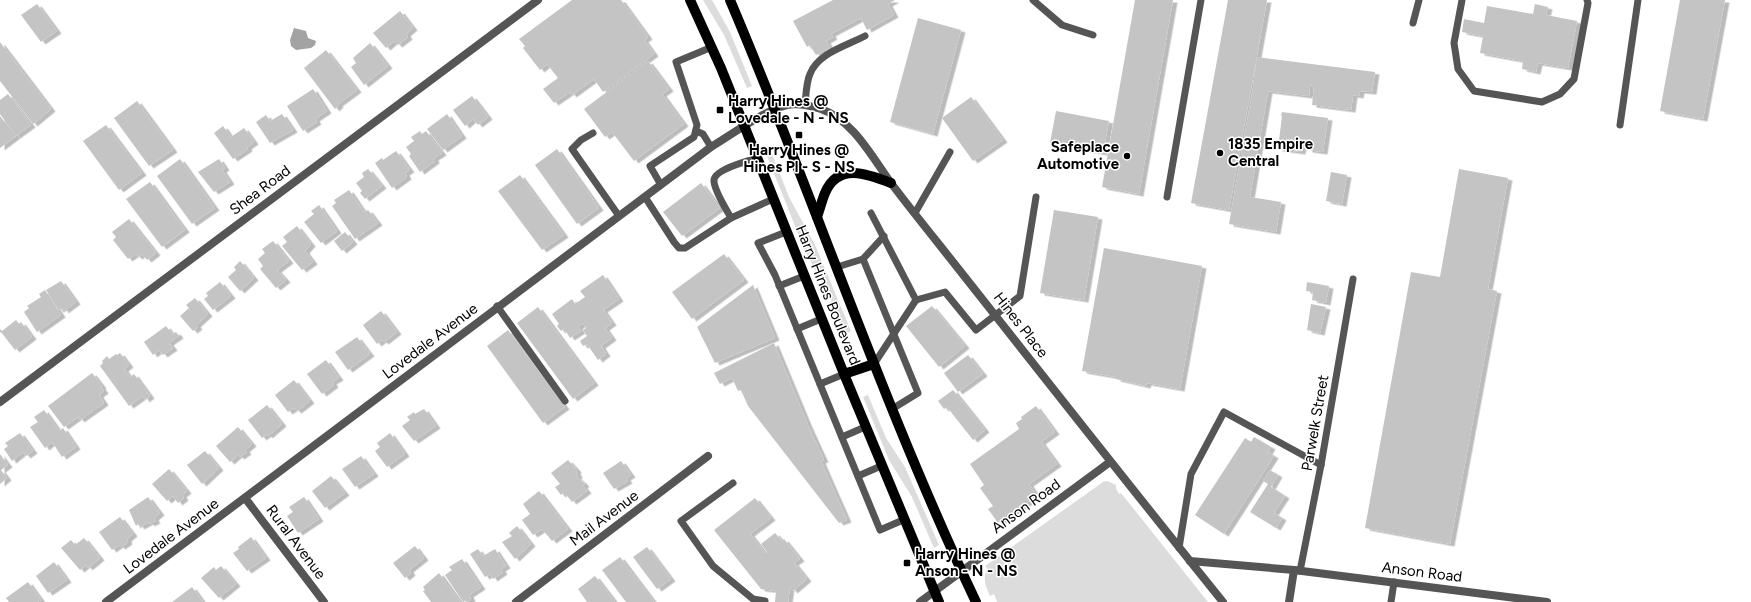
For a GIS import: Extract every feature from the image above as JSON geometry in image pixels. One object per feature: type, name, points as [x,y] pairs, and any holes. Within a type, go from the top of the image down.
[{"type":"main road","name":"Harry Hines Boulevard","points":[[690,0],[712,47],[865,427],[939,602]]},
{"type":"main road","name":"Harry Hines Boulevard","points":[[730,0],[776,109],[892,410],[961,571],[976,602]]},
{"type":"main road","points":[[817,217],[825,192],[831,182],[838,177],[854,172],[868,174],[891,183]]},
{"type":"main road","points":[[844,374],[874,364]]},
{"type":"street","name":"Shea Road","points":[[0,402],[538,0]]},
{"type":"street","name":"Hines Place","points":[[776,109],[789,105],[805,105],[822,110],[841,119],[856,136],[914,213],[1110,462],[1223,602]]},
{"type":"street","name":"Lovedale Avenue","points":[[106,602],[498,306],[711,148],[776,109]]},
{"type":"street","name":"Mail Avenue","points":[[516,602],[708,456]]},
{"type":"street","name":"Anson Road","points":[[920,602],[1110,462]]},
{"type":"street","name":"Rural Avenue","points":[[245,498],[324,602]]},
{"type":"street","name":"Anson Road","points":[[1190,561],[1297,570],[1548,602]]},
{"type":"street","points":[[1289,602],[1297,570]]},
{"type":"lane","points":[[1032,0],[1062,25],[1093,35]]},
{"type":"lane","points":[[1167,197],[1201,0]]},
{"type":"lane","points":[[1413,23],[1419,0]]},
{"type":"lane","points":[[1462,0],[1454,43],[1458,69],[1474,91],[1542,102],[1560,94],[1574,79],[1588,3],[1587,0]]},
{"type":"lane","points":[[1620,125],[1638,0]]},
{"type":"lane","points":[[805,105],[809,76],[815,64],[827,54],[865,36]]},
{"type":"lane","points":[[661,185],[650,166],[694,137],[697,125],[676,62],[712,47]]},
{"type":"lane","points":[[696,131],[703,134],[711,148]]},
{"type":"lane","points":[[593,133],[581,140],[572,149],[619,216]]},
{"type":"lane","points":[[914,213],[950,152]]},
{"type":"lane","points":[[731,218],[716,190],[713,181],[714,178],[719,172],[757,158]]},
{"type":"lane","points":[[645,197],[679,248],[685,248],[731,218],[773,199]]},
{"type":"lane","points":[[874,364],[916,300],[945,292],[976,330],[1020,296],[1036,197]]},
{"type":"lane","points":[[871,213],[916,300]]},
{"type":"lane","points":[[786,232],[758,243],[779,286],[880,530],[904,520]]},
{"type":"lane","points":[[837,267],[863,258],[884,236]]},
{"type":"lane","points":[[863,258],[918,393],[892,410]]},
{"type":"lane","points":[[779,286],[804,276]]},
{"type":"lane","name":"Parwelk Street","points":[[1297,570],[1321,465],[1353,280]]},
{"type":"lane","points":[[498,306],[565,401]]},
{"type":"lane","points":[[797,329],[821,319]]},
{"type":"lane","points":[[820,384],[844,374]]},
{"type":"lane","points":[[1179,548],[1191,474],[1224,412],[1321,465]]},
{"type":"lane","points":[[842,437],[865,427]]},
{"type":"lane","points":[[858,476],[881,466]]},
{"type":"lane","points":[[733,483],[681,521],[713,566],[753,599],[765,601]]},
{"type":"lane","points":[[1391,602],[1394,582]]},
{"type":"shaded area","points":[[703,0],[712,0],[730,32],[752,86],[747,88],[724,35]]},
{"type":"shaded area","points":[[294,28],[306,31],[308,38],[316,41],[315,45],[311,48],[296,50],[291,46],[290,40]]},
{"type":"shaded area","points":[[770,149],[789,197],[815,245],[851,331],[845,334],[828,293],[805,251],[765,151]]},
{"type":"shaded area","points":[[868,395],[886,438],[905,467],[939,545],[934,548],[912,497],[889,460],[863,397]]},
{"type":"shaded area","points":[[1107,481],[1116,485],[1119,494],[1121,493],[1208,602],[997,602],[994,594],[990,596],[985,582],[987,568],[985,566],[1103,482]]},
{"type":"building","points":[[572,0],[621,0],[648,37],[644,40],[654,54],[603,92],[594,79],[572,95],[570,92],[554,103],[543,89],[558,78],[547,64],[540,70],[523,48],[525,46],[519,39]]},
{"type":"building","points":[[833,0],[895,0],[888,4],[894,15],[867,30],[861,18],[831,34],[833,37],[826,41],[830,48],[816,55],[810,45],[807,47],[793,21]]},
{"type":"building","points":[[1135,0],[1173,0],[1139,194],[1102,187]]},
{"type":"building","name":"1835 Empire Central","points":[[1228,0],[1267,0],[1229,210],[1191,203]]},
{"type":"building","points":[[1680,0],[1725,0],[1703,119],[1660,111]]},
{"type":"building","points":[[37,4],[57,31],[41,42],[21,15]]},
{"type":"building","points":[[1535,4],[1548,7],[1546,15],[1577,21],[1568,68],[1538,63],[1536,72],[1522,69],[1523,61],[1480,53],[1483,36],[1462,32],[1464,19],[1484,23],[1487,6],[1533,14]]},
{"type":"building","points":[[400,11],[413,28],[406,34],[408,37],[398,45],[394,41],[386,48],[373,33]]},
{"type":"building","points":[[918,18],[961,30],[933,134],[890,122]]},
{"type":"building","points":[[0,42],[51,109],[33,124],[0,81]]},
{"type":"building","points":[[370,43],[388,66],[364,85],[351,67],[356,63],[353,58]]},
{"type":"building","points":[[326,50],[357,90],[338,104],[339,105],[335,109],[304,68]]},
{"type":"building","points":[[1257,57],[1375,72],[1372,92],[1360,91],[1359,96],[1353,95],[1351,110],[1312,105],[1314,86],[1310,85],[1309,96],[1268,91],[1250,197],[1281,202],[1276,232],[1229,224]]},
{"type":"building","points":[[648,61],[669,89],[662,94],[684,124],[634,161],[612,132],[605,137],[584,109]]},
{"type":"building","points":[[313,89],[327,111],[315,119],[317,122],[303,131],[287,106]]},
{"type":"building","points":[[8,94],[31,125],[16,136],[0,114],[0,100]]},
{"type":"building","points":[[472,96],[488,117],[478,125],[473,119],[465,126],[453,110]]},
{"type":"building","points":[[971,97],[1003,140],[973,161],[942,118]]},
{"type":"building","points":[[137,101],[173,150],[149,166],[114,118]]},
{"type":"building","points":[[1056,111],[1109,121],[1103,153],[1050,143]]},
{"type":"building","points":[[1282,112],[1328,118],[1323,152],[1308,150],[1308,147],[1302,146],[1301,152],[1278,149]]},
{"type":"building","points":[[282,114],[293,130],[270,143],[256,122],[266,115],[270,121]]},
{"type":"building","points":[[447,114],[462,136],[443,150],[427,129]]},
{"type":"building","points":[[0,116],[16,136],[0,148]]},
{"type":"building","points":[[106,125],[142,173],[119,190],[83,141]]},
{"type":"building","points":[[223,126],[231,137],[244,128],[254,142],[247,147],[248,149],[233,159],[214,133]]},
{"type":"building","points":[[420,131],[422,134],[426,131],[442,153],[434,158],[435,161],[420,172],[409,156],[411,154],[406,147],[414,141],[411,137]]},
{"type":"building","points":[[557,149],[599,208],[577,224],[535,165]]},
{"type":"building","points":[[396,151],[410,170],[405,173],[407,177],[392,188],[375,163],[382,158],[383,160]]},
{"type":"building","points":[[180,159],[215,208],[192,224],[157,176]]},
{"type":"building","points":[[219,159],[225,168],[222,170],[230,182],[214,192],[198,172]]},
{"type":"building","points":[[368,169],[382,186],[365,199],[360,193],[362,191],[356,183],[364,177],[362,173]]},
{"type":"building","points":[[1459,169],[1508,178],[1488,289],[1497,291],[1450,544],[1365,528],[1411,272],[1440,277]]},
{"type":"building","points":[[1331,172],[1347,175],[1342,204],[1326,201]]},
{"type":"building","points":[[520,175],[564,235],[542,250],[498,191]]},
{"type":"building","points":[[150,182],[185,230],[162,247],[126,199]]},
{"type":"building","points":[[701,183],[720,208],[682,236],[663,212]]},
{"type":"building","points":[[349,190],[364,212],[368,210],[378,223],[355,239],[332,206],[336,203],[334,200]]},
{"type":"building","points":[[319,205],[337,231],[321,243],[304,222],[314,214],[311,211]]},
{"type":"building","points":[[1054,210],[1098,217],[1084,300],[1040,293]]},
{"type":"building","points":[[129,219],[156,253],[147,260],[142,254],[138,257],[135,254],[128,259],[113,240],[116,237],[112,232]]},
{"type":"building","points":[[297,226],[311,244],[305,251],[313,262],[302,270],[282,246],[287,242],[283,237]]},
{"type":"building","points":[[345,232],[353,242],[342,251],[334,241]]},
{"type":"building","points":[[273,241],[289,261],[277,270],[286,280],[276,288],[260,269],[263,266],[258,259],[265,253],[262,249]]},
{"type":"building","points":[[1104,248],[1202,266],[1180,389],[1147,383],[1146,386],[1116,379],[1116,377],[1082,371]]},
{"type":"building","points":[[724,254],[744,280],[692,319],[672,292]]},
{"type":"building","points":[[240,261],[254,278],[240,291],[228,277],[236,270],[234,267]]},
{"type":"building","points":[[603,275],[619,299],[603,310],[612,323],[605,328],[612,338],[601,346],[606,354],[598,360],[587,344],[583,346],[580,341],[587,336],[583,330],[586,328],[583,323],[578,327],[581,331],[570,338],[564,328],[561,331],[557,326],[559,324],[552,314],[572,299],[575,304],[585,297],[580,291]]},
{"type":"building","points":[[61,281],[76,302],[64,311],[63,308],[59,310],[46,290]]},
{"type":"building","points":[[220,282],[231,296],[213,310],[204,299],[208,296],[206,293]]},
{"type":"building","points":[[1307,282],[1329,286],[1326,303],[1312,300],[1313,292],[1306,291]]},
{"type":"building","points":[[753,285],[775,338],[715,363],[697,327]]},
{"type":"building","points":[[45,290],[61,315],[37,332],[24,312],[29,308],[27,306],[41,297],[39,294]]},
{"type":"building","points":[[195,298],[208,314],[196,325],[198,327],[193,331],[180,316],[189,308],[186,305]]},
{"type":"building","points":[[1311,304],[1326,307],[1320,333],[1307,330]]},
{"type":"building","points":[[932,306],[965,346],[939,367],[906,326]]},
{"type":"building","points":[[538,307],[594,383],[573,399],[517,323]]},
{"type":"building","points":[[381,311],[397,332],[384,342],[382,340],[377,344],[363,325]]},
{"type":"building","points":[[16,320],[19,324],[21,322],[32,337],[15,350],[1,332],[0,333],[0,329],[2,331]]},
{"type":"building","points":[[166,326],[172,334],[176,332],[179,336],[169,343],[173,348],[163,355],[159,350],[153,355],[144,342]]},
{"type":"building","points":[[508,330],[565,407],[543,423],[487,346]]},
{"type":"building","points":[[357,337],[370,354],[348,370],[335,352]]},
{"type":"building","points":[[774,343],[824,460],[821,461],[847,520],[839,523],[748,406],[741,390],[738,391],[732,378],[720,384],[714,373]]},
{"type":"building","points":[[120,353],[129,365],[124,369],[130,377],[134,374],[150,396],[145,400],[143,396],[129,406],[100,366],[103,363],[102,361],[107,356],[109,359]]},
{"type":"building","points":[[968,355],[983,374],[958,392],[944,373]]},
{"type":"building","points":[[326,360],[339,378],[332,382],[334,385],[322,394],[307,374]]},
{"type":"building","points":[[92,373],[104,391],[99,395],[104,403],[80,420],[78,417],[64,427],[48,406]]},
{"type":"building","points":[[294,380],[310,401],[297,411],[294,408],[288,412],[275,395]]},
{"type":"building","points":[[953,390],[985,430],[973,440],[947,407],[944,409],[938,401]]},
{"type":"building","points":[[267,405],[282,424],[268,436],[267,434],[262,438],[248,420]]},
{"type":"building","points":[[1036,406],[1055,432],[1041,442],[1057,464],[1029,484],[1037,496],[998,523],[988,509],[993,506],[980,488],[984,485],[970,464],[1019,429],[1016,423],[1022,419],[1021,417]]},
{"type":"building","points":[[424,409],[436,426],[414,441],[402,426],[410,420],[407,417],[414,412],[415,414]]},
{"type":"building","points":[[44,410],[59,431],[63,428],[76,447],[62,457],[52,442],[45,448],[30,427],[38,422],[34,417]]},
{"type":"building","points":[[238,427],[252,444],[245,450],[247,452],[240,457],[238,455],[230,462],[216,446]]},
{"type":"building","points":[[20,433],[33,451],[26,456],[23,452],[12,461],[4,449],[8,446],[5,443]]},
{"type":"building","points":[[390,433],[405,454],[387,467],[375,451],[380,447],[377,443]]},
{"type":"building","points":[[1254,437],[1271,447],[1268,452],[1274,456],[1224,534],[1195,515],[1245,438],[1251,442]]},
{"type":"building","points":[[205,451],[219,468],[202,484],[187,465]]},
{"type":"building","points":[[0,454],[8,465],[1,470],[7,478],[0,484]]},
{"type":"building","points":[[361,456],[374,474],[355,487],[342,469]]},
{"type":"building","points":[[568,460],[577,470],[577,477],[585,484],[583,486],[587,491],[572,502],[564,492],[561,495],[555,487],[560,484],[551,473]]},
{"type":"building","points":[[621,461],[631,475],[626,478],[628,481],[614,489],[603,473]]},
{"type":"building","points":[[169,469],[187,491],[182,495],[184,498],[178,503],[173,496],[167,501],[152,484]]},
{"type":"building","points":[[1270,470],[1278,475],[1271,487],[1285,496],[1274,513],[1282,518],[1276,528],[1250,512],[1268,484],[1263,481]]},
{"type":"building","points":[[331,476],[345,493],[325,508],[312,491]]},
{"type":"building","points":[[539,491],[568,529],[552,541],[542,529],[533,535],[522,520],[530,514],[523,504]]},
{"type":"building","points":[[148,497],[160,513],[154,518],[156,521],[150,524],[149,522],[140,527],[138,524],[136,526],[129,510]]},
{"type":"building","points":[[304,497],[319,519],[298,533],[287,516],[293,512],[289,507]]},
{"type":"building","points":[[755,498],[771,518],[750,534],[765,553],[767,552],[761,544],[775,533],[782,541],[784,539],[800,559],[794,563],[807,579],[793,591],[790,587],[788,602],[775,602],[776,591],[761,589],[714,530]]},
{"type":"building","points":[[120,517],[133,534],[127,539],[128,542],[121,547],[119,545],[112,550],[99,532]]},
{"type":"building","points":[[517,526],[531,544],[515,559],[502,542],[512,536],[509,533]]},
{"type":"building","points":[[251,537],[266,558],[247,571],[233,553]]},
{"type":"building","points":[[84,538],[100,558],[88,568],[86,565],[80,570],[61,548],[71,540],[75,545]]},
{"type":"building","points":[[415,546],[424,558],[409,570],[411,573],[405,578],[393,563]]},
{"type":"building","points":[[647,547],[671,579],[657,589],[633,557]]},
{"type":"building","points":[[478,549],[483,556],[495,549],[506,566],[501,569],[503,572],[493,579],[490,574],[485,577],[470,554]]},
{"type":"building","points":[[620,557],[654,602],[626,602],[602,570]]},
{"type":"building","points":[[462,559],[481,587],[469,595],[471,599],[467,602],[466,600],[463,602],[445,575],[452,570],[449,567]]},
{"type":"building","points":[[54,562],[67,580],[48,593],[36,576]]},
{"type":"building","points":[[221,566],[236,584],[219,598],[201,578],[214,567],[216,570]]},
{"type":"building","points":[[439,573],[460,602],[431,602],[423,591],[425,590],[423,587]]},
{"type":"building","points":[[595,576],[615,602],[587,602],[578,589]]},
{"type":"building","points":[[28,582],[41,600],[37,602],[9,602],[6,598]]},
{"type":"building","points":[[192,587],[203,602],[172,602]]},
{"type":"place","name":"Harry Hines @ Lovedale - N - NS","points":[[720,110]]},
{"type":"place","name":"Harry Hines @ Hines Pl - S - NS","points":[[799,135]]},
{"type":"place","name":"1835 Empire Central","points":[[1220,153]]},
{"type":"place","name":"Safeplace Automotive","points":[[1127,156]]},
{"type":"place","name":"Harry Hines @ Anson - N - NS","points":[[907,563]]}]
